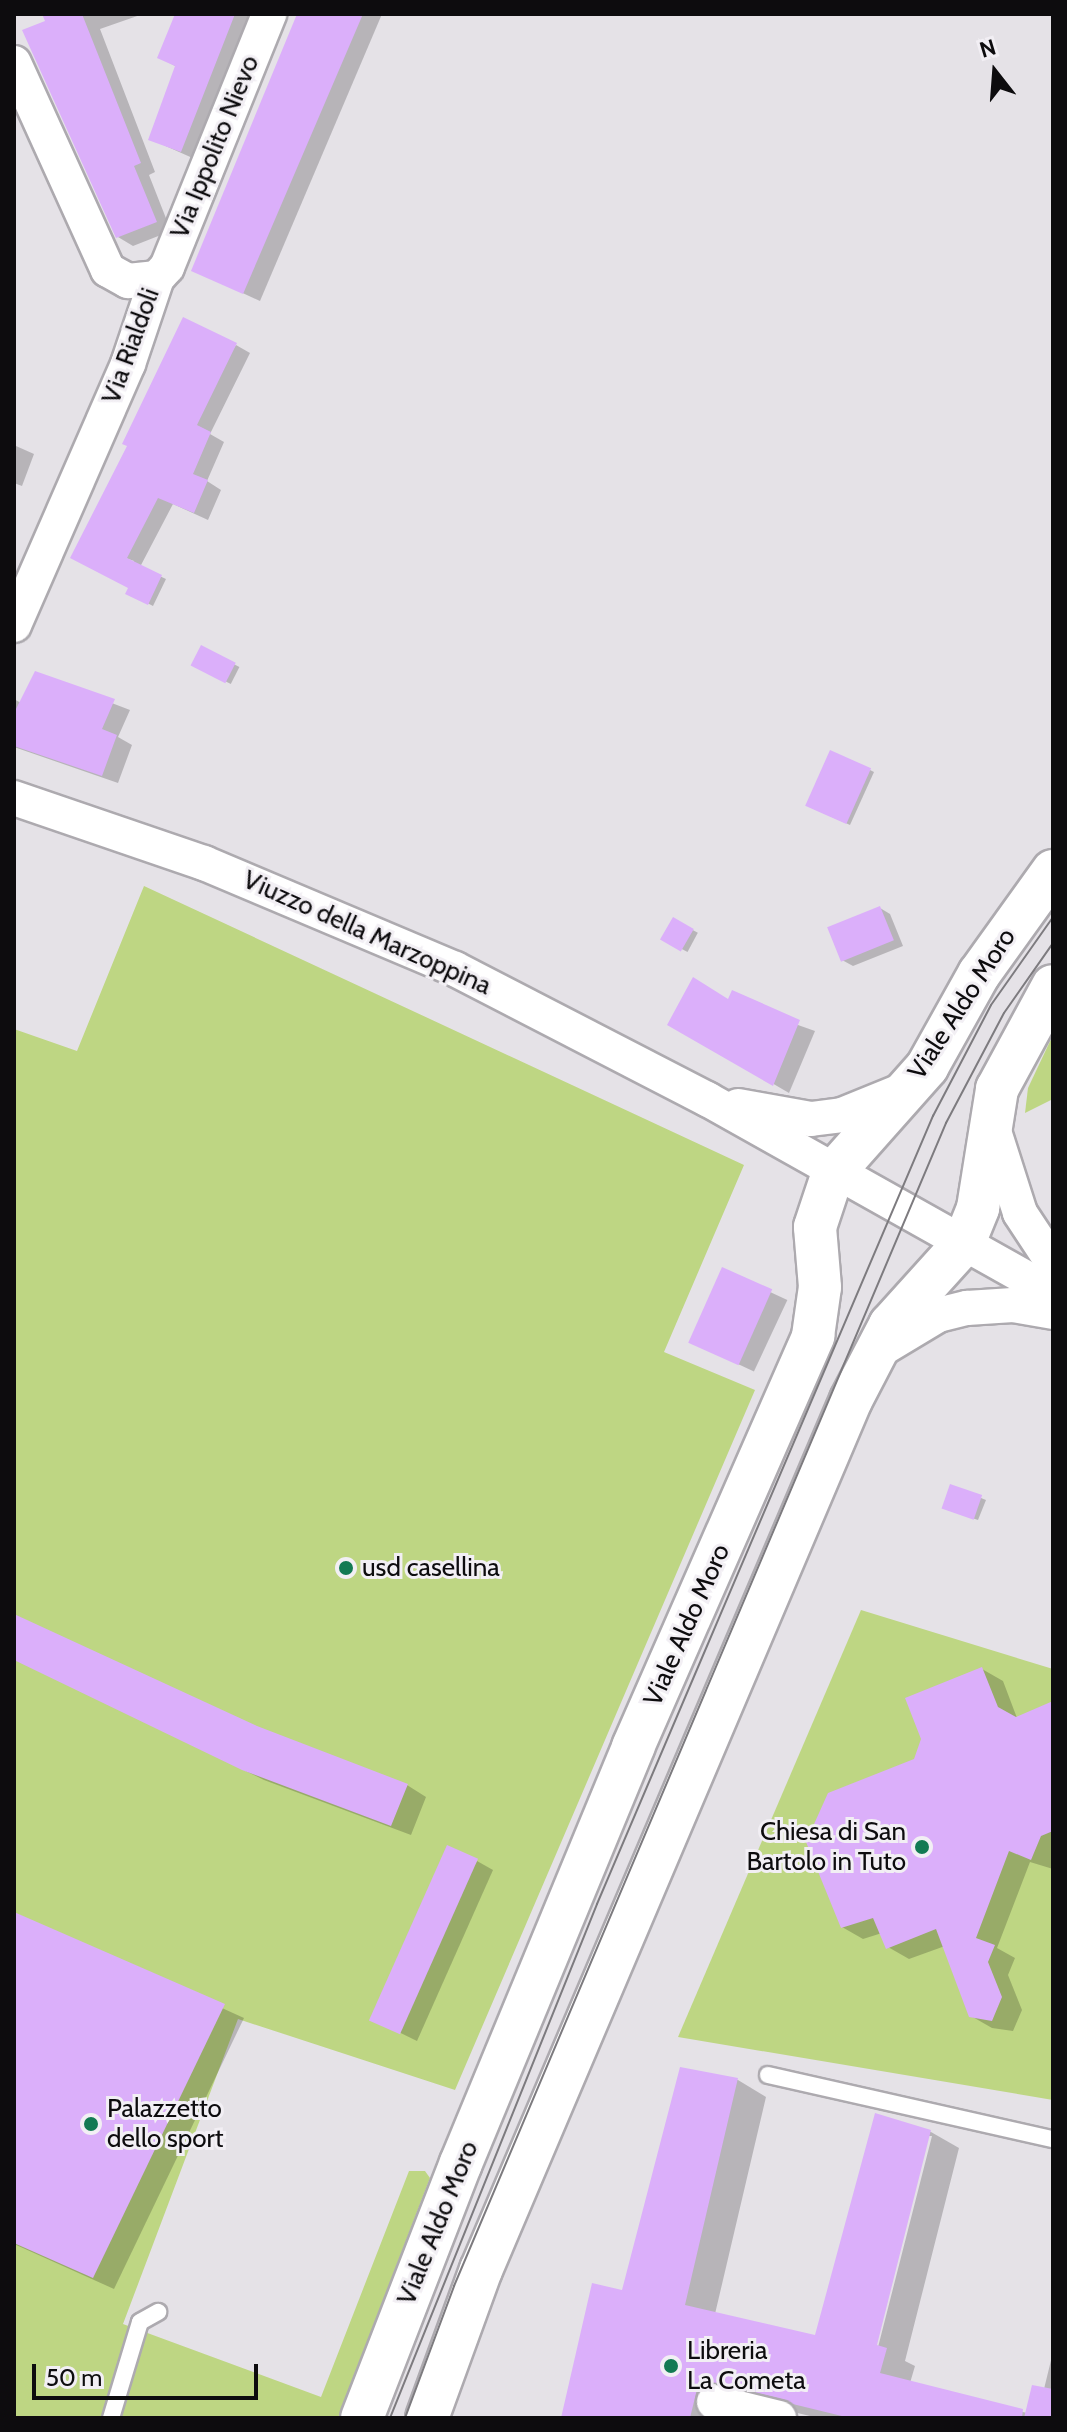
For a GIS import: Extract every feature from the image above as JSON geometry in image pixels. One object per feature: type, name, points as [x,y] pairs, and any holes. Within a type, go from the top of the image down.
[{"type":"street","name":"Via Ippolito Nievo","points":[[157,278],[167,267],[269,14]]},
{"type":"street","name":"Via Rialdoli","points":[[14,63],[108,270],[128,281],[157,278],[128,364],[14,625]]},
{"type":"street","name":"Viuzzo della Marzoppina","points":[[14,798],[204,863],[377,932],[546,1012],[1053,1293]]},
{"type":"street","name":"Viale Aldo Moro","points":[[362,2418],[461,2163],[633,1747],[813,1336],[820,1287],[815,1227],[833,1173],[910,1087],[1001,941],[1053,871]]},
{"type":"street","points":[[427,2418],[481,2270],[659,1847],[696,1773],[873,1355],[901,1311],[964,1243],[978,1208],[990,1118],[1011,1057],[1053,986]]},
{"type":"street","name":"Viuzzo della Marzoppina","points":[[707,1099],[811,1119],[842,1115],[910,1087]]},
{"type":"street","points":[[990,1118],[1020,1213],[1053,1263]]},
{"type":"street","points":[[873,1355],[917,1326],[953,1311],[991,1305],[1053,1312]]},
{"type":"street","points":[[714,2402],[779,2418]]},
{"type":"lane","points":[[768,2075],[1053,2139]]},
{"type":"lane","points":[[111,2418],[140,2322],[158,2312]]},
{"type":"green space","name":"usd casellina","points":[[144,886],[744,1165],[664,1352],[755,1390],[455,2090],[238,2019],[123,2324],[321,2397],[409,2171],[425,2171],[430,2178],[338,2418],[14,2418],[14,1029],[77,1051]]},
{"type":"green space","points":[[1053,1035],[1053,1099],[1025,1113],[1028,1088]]},
{"type":"green space","points":[[861,1610],[1053,1669],[1053,2100],[678,2037]]},
{"type":"building","points":[[42,14],[82,14],[141,163],[134,166],[157,222],[116,238],[22,30],[45,21]]},
{"type":"building","points":[[175,14],[235,14],[181,152],[148,140],[175,66],[157,58]]},
{"type":"building","points":[[297,14],[363,14],[243,294],[191,271]]},
{"type":"building","points":[[183,317],[237,343],[197,425],[211,432],[193,474],[208,480],[194,513],[158,498],[127,558],[162,575],[148,605],[125,594],[128,588],[70,558],[127,446],[122,444]]},
{"type":"building","points":[[201,645],[236,663],[225,683],[191,665]]},
{"type":"building","points":[[35,671],[115,699],[102,729],[117,735],[102,776],[14,746],[14,713]]},
{"type":"building","points":[[830,750],[871,768],[846,824],[805,806]]},
{"type":"building","points":[[880,906],[894,940],[841,962],[827,927]]},
{"type":"building","points":[[673,917],[694,929],[681,952],[660,940]]},
{"type":"building","points":[[693,977],[728,999],[732,990],[800,1020],[773,1086],[667,1025]]},
{"type":"building","points":[[722,1267],[772,1289],[738,1365],[688,1343]]},
{"type":"building","points":[[950,1484],[982,1495],[974,1520],[942,1509]]},
{"type":"building","points":[[14,1614],[257,1726],[408,1784],[391,1826],[242,1770],[14,1660]]},
{"type":"building","name":"Chiesa di San Bartolo in Tuto","points":[[982,1667],[998,1707],[1016,1717],[1053,1701],[1053,1831],[1041,1836],[1031,1860],[1009,1851],[976,1938],[995,1945],[988,1962],[1002,1997],[992,2021],[969,2017],[936,1929],[886,1949],[873,1918],[841,1928],[806,1842],[828,1793],[914,1759],[921,1739],[905,1698]]},
{"type":"building","points":[[447,1845],[478,1859],[400,2034],[369,2020]]},
{"type":"building","name":"Palazzetto dello sport","points":[[14,1912],[225,2004],[93,2278],[14,2243]]},
{"type":"building","points":[[680,2067],[738,2078],[685,2305],[815,2335],[875,2113],[931,2130],[877,2345],[887,2348],[880,2373],[1023,2409],[1022,2418],[850,2418],[699,2381],[690,2418],[561,2418],[592,2283],[622,2290]]},
{"type":"building","points":[[1032,2385],[1053,2389],[1053,2418],[1024,2418]]},
{"type":"tram line","points":[[390,2418],[597,1904],[933,1116],[991,1005],[1053,917]]},
{"type":"tram line","points":[[405,2418],[454,2286],[946,1123],[1004,1013],[1053,943]]},
{"type":"place","name":"usd casellina","points":[[346,1568]]},
{"type":"place","name":"Chiesa di San Bartolo in Tuto","points":[[922,1847]]},
{"type":"place","name":"Palazzetto dello sport","points":[[91,2124]]},
{"type":"place","name":"Libreria La Cometa","points":[[671,2366]]}]
